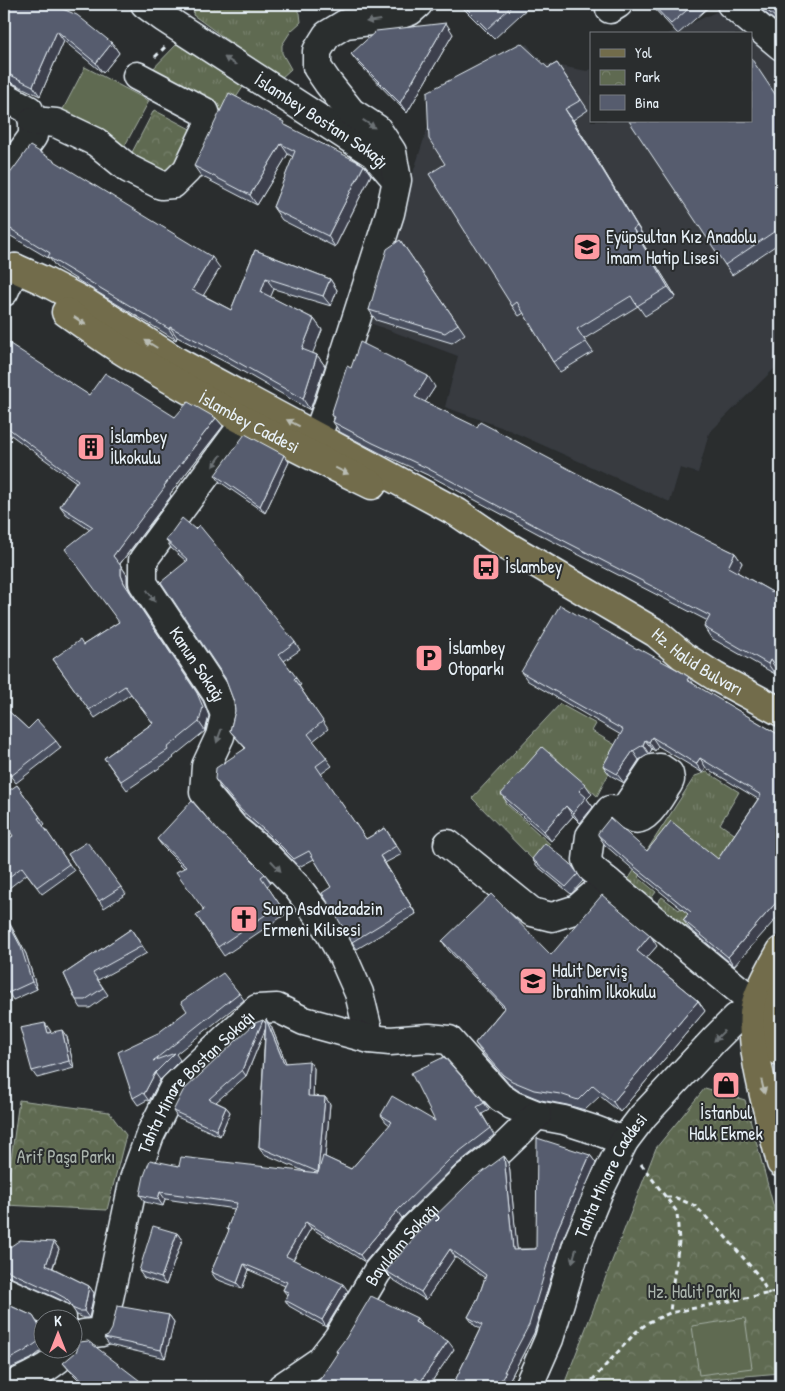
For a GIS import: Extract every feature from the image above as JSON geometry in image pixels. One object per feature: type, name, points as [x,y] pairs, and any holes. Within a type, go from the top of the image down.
[{"type":"main road","name":"İslambey Caddesi","points":[[8,273],[125,352],[246,421],[313,446]]},
{"type":"main road","name":"İslambey Caddesi","points":[[8,273],[42,280],[86,303],[178,362],[253,403],[313,446],[455,526],[502,543],[656,634]]},
{"type":"main road","name":"Hz. Halid Bulvarı","points":[[656,634],[693,646],[781,690]]},
{"type":"main road","name":"Hz. Halid Bulvarı","points":[[656,634],[683,656],[710,673],[781,712]]},
{"type":"main road","points":[[781,951],[768,974],[771,1004],[778,1030],[781,1052]]},
{"type":"main road","points":[[771,1004],[754,1028],[756,1052],[781,1163]]},
{"type":"street","name":"İslambey Bostanı Sokağı","points":[[145,4],[374,154],[397,180],[390,213],[330,401],[313,446]]},
{"type":"street","points":[[397,180],[392,152],[377,129],[351,112],[328,83],[317,67],[317,51],[327,35],[345,24],[387,19],[410,11],[418,4]]},
{"type":"street","points":[[732,4],[781,46]]},
{"type":"street","points":[[33,121],[56,123],[96,142],[129,169],[161,185],[172,184],[187,170],[209,124],[205,112],[137,76]]},
{"type":"street","points":[[4,96],[29,110],[33,121],[33,136],[4,177]]},
{"type":"street","name":"Kanun Sokağı","points":[[246,421],[143,560],[143,583],[217,694],[225,714],[220,736],[206,766],[204,792],[235,829],[266,855],[297,887],[323,921],[343,957],[359,994],[370,1039]]},
{"type":"street","points":[[623,812],[610,810],[590,836],[587,860],[591,868],[771,1004]]},
{"type":"street","points":[[448,844],[532,912],[552,917],[577,909],[608,882]]},
{"type":"street","name":"Tahta Minare Caddesi","points":[[528,1387],[550,1339],[578,1242],[624,1141],[643,1116],[736,1018],[771,1004]]},
{"type":"street","name":"Tahta Minare Bostan Sokağı","points":[[82,1336],[102,1332],[134,1179],[150,1135],[174,1087],[257,1009],[277,1008],[304,1021],[370,1039],[390,1041],[428,1038],[449,1040],[500,1097],[512,1105],[537,1115],[564,1120],[624,1141]]},
{"type":"street","name":"Bayıldım Sokağı","points":[[282,1387],[320,1361],[338,1338],[377,1272],[413,1230],[467,1176],[501,1150],[537,1115]]},
{"type":"street","points":[[4,1291],[42,1308]]},
{"type":"street","points":[[14,1384],[35,1375],[60,1358]]},
{"type":"path","points":[[137,76],[182,30]]},
{"type":"path","points":[[624,1141],[677,1212],[679,1242],[672,1282],[670,1313]]},
{"type":"path","points":[[666,1197],[674,1197],[695,1206],[724,1234],[757,1274],[769,1294]]},
{"type":"path","points":[[586,1387],[636,1332],[649,1322],[670,1313],[781,1291]]},
{"type":"shaded area","points":[[716,12],[741,32],[672,32]]},
{"type":"shaded area","name":"Eyüpsultan Kız Anadolu İmam Hatip Lisesi","points":[[752,41],[781,63],[781,362],[709,433],[698,473],[680,468],[670,502],[509,430],[445,407],[458,356],[370,323],[414,170],[438,95],[527,44],[543,63],[587,71],[590,70],[590,122],[752,122]]},
{"type":"green space","points":[[195,4],[294,4],[300,13],[301,22],[291,31],[282,45],[282,53],[291,69],[280,79],[193,15]]},
{"type":"green space","points":[[177,44],[243,87],[224,116],[147,75]]},
{"type":"green space","points":[[85,67],[149,101],[123,149],[60,115]]},
{"type":"green space","points":[[154,110],[194,131],[167,183],[127,162]]},
{"type":"green space","points":[[560,704],[596,724],[592,731],[622,749],[597,796],[549,752],[505,803],[550,844],[535,862],[472,798]]},
{"type":"green space","points":[[707,772],[739,792],[720,824],[740,838],[752,855],[681,933],[653,908],[662,897],[679,910],[720,862],[678,827],[638,877],[656,892],[647,904],[624,886],[695,776]]},
{"type":"green space","name":"Hz. Halit Parkı","points":[[705,1088],[745,1100],[781,1234],[781,1373],[613,1387],[563,1387],[656,1148]]},
{"type":"green space","name":"Arif Paşa Parkı","points":[[19,1100],[109,1112],[126,1135],[107,1210],[5,1205]]},
{"type":"green space","points":[[745,1318],[752,1368],[699,1375],[692,1326]]},
{"type":"building","points":[[4,4],[51,4],[77,15],[112,43],[96,63],[57,31],[33,86],[4,72]]},
{"type":"building","points":[[462,4],[514,4],[487,29]]},
{"type":"building","points":[[652,4],[694,4],[671,24]]},
{"type":"building","points":[[759,4],[781,4],[781,22]]},
{"type":"building","points":[[446,23],[400,103],[351,54],[376,31]]},
{"type":"building","points":[[521,43],[548,68],[557,63],[581,100],[565,109],[637,226],[633,229],[668,287],[637,306],[631,296],[577,329],[586,342],[553,362],[517,302],[512,306],[429,174],[445,164],[429,139],[427,92]]},
{"type":"building","points":[[752,60],[781,103],[781,227],[725,265],[630,122],[752,122]]},
{"type":"building","points":[[229,93],[284,122],[283,124],[364,165],[328,236],[275,210],[273,207],[295,151],[281,144],[250,195],[194,166]]},
{"type":"building","points":[[30,146],[212,257],[192,290],[231,310],[255,250],[330,279],[323,296],[266,278],[261,292],[314,319],[302,349],[317,355],[303,399],[225,355],[170,327],[169,329],[48,257],[50,253],[4,225],[4,180]]},
{"type":"building","points":[[400,240],[458,324],[445,333],[369,310],[387,249]]},
{"type":"building","points":[[7,342],[89,395],[105,373],[175,417],[188,402],[216,418],[113,556],[121,566],[121,575],[124,583],[197,693],[203,707],[199,722],[167,748],[168,750],[121,781],[104,758],[153,723],[125,686],[89,710],[53,659],[80,640],[83,645],[119,622],[65,549],[93,527],[60,506],[78,480],[4,425],[4,346]]},
{"type":"building","points":[[360,342],[428,376],[415,397],[477,427],[480,422],[667,521],[735,553],[728,567],[781,597],[781,667],[770,660],[768,664],[704,627],[710,616],[427,468],[333,422],[335,417],[331,415],[347,366],[351,368]]},
{"type":"building","points":[[245,434],[284,455],[260,506],[215,475]]},
{"type":"building","points":[[182,518],[195,529],[199,525],[295,642],[279,654],[296,677],[294,679],[323,721],[308,734],[327,758],[316,766],[366,839],[385,828],[396,846],[380,856],[411,906],[352,942],[322,893],[331,887],[309,851],[294,859],[241,810],[215,779],[216,768],[246,748],[230,731],[235,711],[234,702],[225,678],[161,582],[188,560],[166,540]]},
{"type":"building","points":[[560,605],[678,670],[689,677],[687,680],[781,736],[781,881],[778,886],[781,888],[781,897],[728,957],[683,920],[691,912],[630,863],[598,833],[610,818],[647,851],[671,821],[718,859],[761,795],[700,758],[696,764],[652,737],[649,742],[645,740],[643,745],[633,751],[617,774],[603,766],[623,730],[521,672]]},
{"type":"building","points":[[4,707],[28,729],[37,720],[56,741],[11,776],[4,767]]},
{"type":"building","points":[[542,747],[585,784],[579,791],[586,797],[573,813],[566,806],[544,831],[501,794]]},
{"type":"building","points":[[17,785],[40,817],[38,818],[69,864],[37,887],[22,867],[4,881],[4,842],[13,836],[4,822],[4,794]]},
{"type":"building","points":[[192,801],[219,832],[265,874],[261,877],[280,905],[218,947],[196,915],[204,910],[176,872],[186,867],[157,839]]},
{"type":"building","points":[[87,842],[121,887],[99,901],[68,854]]},
{"type":"building","points":[[545,843],[570,863],[578,874],[566,887],[532,859]]},
{"type":"building","points":[[491,894],[551,955],[602,895],[650,935],[637,951],[698,1001],[613,1102],[593,1085],[578,1100],[560,1094],[534,1090],[512,1081],[503,1075],[475,1043],[505,1007],[442,941]]},
{"type":"building","points":[[4,915],[21,947],[32,982],[8,993],[4,985]]},
{"type":"building","points":[[131,929],[142,946],[93,973],[103,988],[85,1000],[76,1000],[64,974]]},
{"type":"building","points":[[223,973],[239,993],[153,1061],[175,1053],[155,1073],[144,1094],[142,1093],[133,1098],[118,1052],[158,1033],[187,1011],[181,1002]]},
{"type":"building","points":[[266,1019],[284,1063],[309,1061],[308,1096],[325,1097],[318,1172],[259,1147]]},
{"type":"building","points":[[263,1020],[242,1070],[209,1099],[226,1107],[216,1130],[173,1111],[183,1091],[255,1023]]},
{"type":"building","points":[[45,1023],[48,1033],[62,1030],[69,1061],[32,1071],[20,1028]]},
{"type":"building","points":[[444,1057],[481,1098],[484,1103],[477,1107],[490,1128],[451,1158],[397,1211],[360,1255],[306,1222],[286,1256],[343,1284],[322,1320],[285,1300],[288,1292],[283,1290],[287,1282],[244,1264],[237,1283],[211,1272],[229,1230],[227,1229],[237,1203],[160,1192],[158,1199],[140,1195],[150,1160],[179,1166],[181,1157],[318,1173],[323,1156],[351,1169],[392,1122],[381,1115],[392,1096],[435,1121],[411,1073]]},
{"type":"building","points":[[537,1138],[590,1155],[558,1228],[529,1325],[504,1372],[506,1372],[497,1387],[452,1387],[482,1325],[468,1317],[478,1298],[486,1275],[450,1249],[421,1292],[386,1271],[419,1232],[472,1180],[504,1156],[513,1250],[536,1249]]},
{"type":"building","points":[[153,1226],[177,1233],[161,1278],[139,1271]]},
{"type":"building","points":[[20,1240],[54,1242],[46,1265],[89,1286],[84,1311],[82,1311],[82,1308],[72,1308],[65,1298],[56,1293],[4,1269],[4,1251]]},
{"type":"building","points":[[371,1296],[417,1318],[415,1322],[448,1341],[421,1381],[416,1378],[410,1387],[315,1387],[338,1352],[336,1351]]},
{"type":"building","points":[[4,1303],[32,1316],[32,1346],[4,1362]]},
{"type":"building","points":[[117,1306],[169,1315],[161,1350],[104,1338],[108,1336],[112,1329]]},
{"type":"building","points":[[88,1341],[148,1387],[89,1387],[63,1363],[69,1358],[82,1358],[82,1342]]},
{"type":"building","points":[[205,1381],[214,1387],[199,1387]]},
{"type":"place","name":"Eyüpsultan Kız Anadolu İmam Hatip Lisesi","points":[[587,247]]},
{"type":"place","name":"İslambey İlkokulu","points":[[91,447]]},
{"type":"place","name":"İslambey","points":[[486,567]]},
{"type":"place","name":"İslambey Otoparkı","points":[[429,658]]},
{"type":"place","name":"Surp Asdvadzadzin Ermeni Kilisesi","points":[[244,919]]},
{"type":"place","name":"Halit Derviş İbrahim İlkokulu","points":[[533,981]]},
{"type":"place","name":"İstanbul Halk Ekmek","points":[[726,1085]]}]
